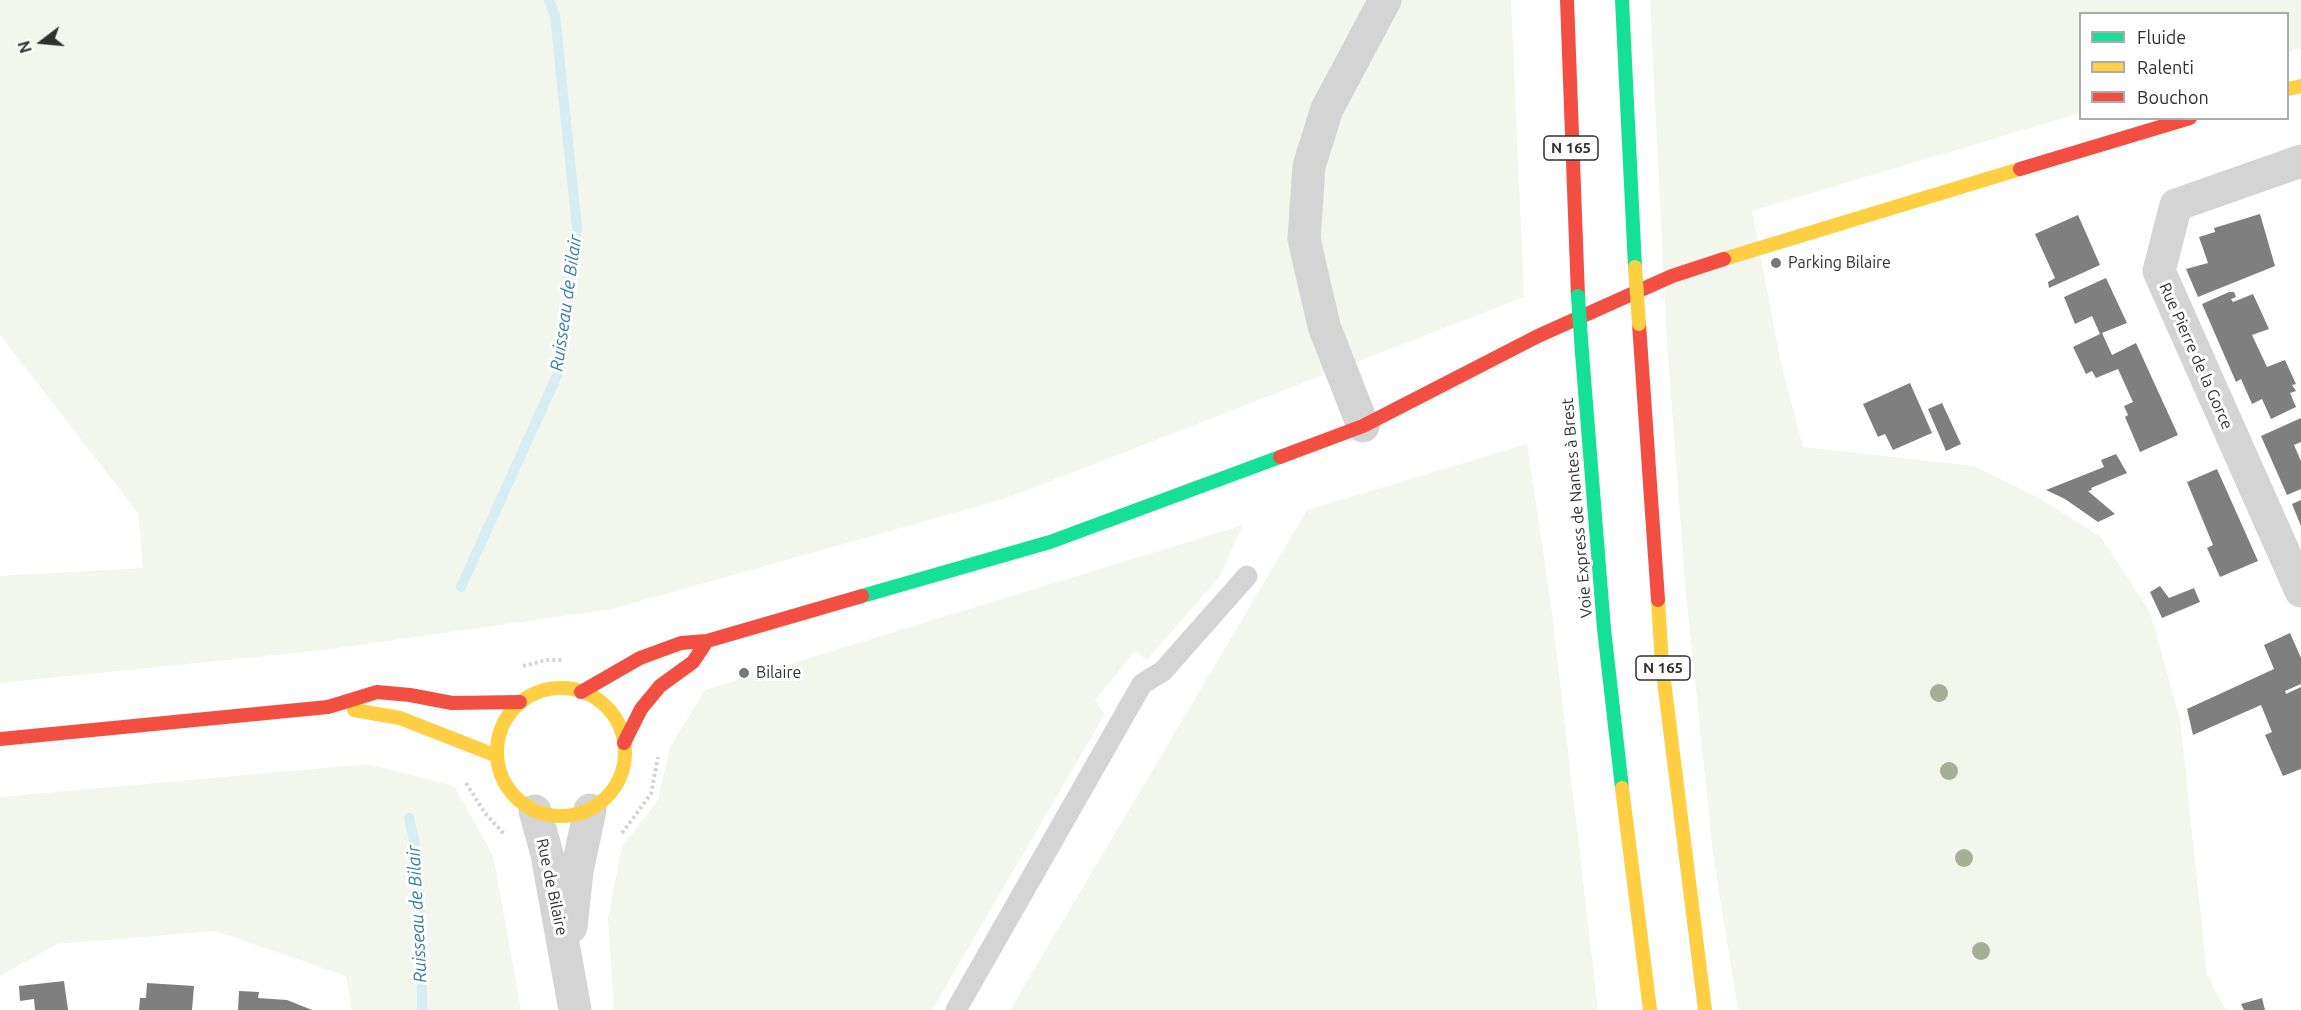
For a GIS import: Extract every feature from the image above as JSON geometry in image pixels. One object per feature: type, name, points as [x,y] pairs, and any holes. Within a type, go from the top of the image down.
[{"type":"main road","name":"Voie Express de Nantes à Brest","points":[[1567,0],[1578,296],[1591,488],[1625,819],[1650,1010]]},
{"type":"main road","name":"N 165","points":[[1622,0],[1635,267],[1662,665],[1705,1010]]},
{"type":"main road","points":[[581,692],[640,658],[681,643],[707,641],[1050,542],[1363,426],[1538,336],[1672,276],[2183,120]]},
{"type":"main road","points":[[624,743],[641,709],[660,686],[693,662],[707,641]]},
{"type":"main road","points":[[565,688],[581,692],[597,700],[610,712],[619,727],[624,743],[624,763],[618,782],[606,798],[590,810],[572,816],[553,816],[535,811],[520,802],[508,789],[500,773],[497,756],[499,736],[507,718],[520,702],[534,694],[549,689],[565,688]]},
{"type":"main road","points":[[0,739],[328,706],[377,693],[410,695],[452,703],[520,702]]},
{"type":"main road","points":[[328,706],[400,718],[497,756]]},
{"type":"street","points":[[1363,426],[1324,326],[1304,239],[1309,166],[1327,110],[1385,0]]},
{"type":"street","name":"Rue Pierre de la Gorce","points":[[2301,161],[2176,205],[2159,271],[2301,591]]},
{"type":"street","name":"Rue de Bilaire","points":[[568,964],[577,872],[590,810]]},
{"type":"street","name":"Rue de Bilaire","points":[[535,811],[547,854],[575,1010]]},
{"type":"lane","points":[[956,1010],[1142,684],[1163,671],[1247,576]]},
{"type":"path","points":[[516,669],[547,660],[565,660]]},
{"type":"path","points":[[620,836],[651,794],[658,753]]},
{"type":"path","points":[[461,777],[485,813],[507,837]]},
{"type":"shaded area","points":[[0,0],[1511,0],[1524,297],[1004,499],[612,609],[324,650],[0,683],[0,576],[143,568],[138,513],[0,335]]},
{"type":"shaded area","points":[[1650,0],[2301,0],[2301,48],[2289,52],[2289,12],[2079,12],[2079,113],[1752,211],[1780,359],[1803,447],[1974,466],[2039,498],[2101,537],[2150,612],[2180,719],[2207,975],[2226,1010],[1738,1010],[1713,854],[1686,593],[1667,344]]},
{"type":"shaded area","points":[[1527,444],[1551,605],[1598,1010],[1010,1010],[1307,510]]},
{"type":"shaded area","points":[[1243,525],[1220,576],[1147,660],[1135,651],[1095,700],[1105,714],[932,1010],[614,1010],[608,918],[622,847],[658,800],[670,747],[705,690]]},
{"type":"shaded area","points":[[368,764],[454,786],[493,855],[521,1010],[352,1010],[346,976],[215,931],[57,944],[0,976],[0,797]]},
{"type":"building","points":[[2260,214],[2275,266],[2198,297],[2186,269],[2208,263],[2199,237],[2215,232],[2214,228]]},
{"type":"building","points":[[2078,215],[2100,265],[2049,288],[2048,282],[2055,278],[2035,234]]},
{"type":"building","points":[[2106,278],[2127,323],[2102,333],[2112,355],[2136,343],[2178,435],[2140,452],[2125,417],[2128,415],[2124,406],[2133,402],[2118,369],[2096,378],[2092,371],[2086,374],[2073,347],[2100,334],[2092,316],[2075,324],[2064,297]]},
{"type":"building","points":[[2234,292],[2236,297],[2231,299],[2233,302],[2253,294],[2269,329],[2252,335],[2267,367],[2285,360],[2296,384],[2292,385],[2296,391],[2290,393],[2296,407],[2271,419],[2262,399],[2252,404],[2241,379],[2236,382],[2202,304]]},
{"type":"building","points":[[1910,383],[1932,433],[1893,450],[1885,434],[1878,437],[1863,404]]},
{"type":"building","points":[[1942,403],[1961,444],[1946,451],[1928,409]]},
{"type":"building","points":[[2301,418],[2301,442],[2294,445],[2301,461],[2301,489],[2287,495],[2261,436]]},
{"type":"building","points":[[2116,454],[2127,473],[2088,491],[2115,514],[2098,522],[2065,499],[2046,490],[2104,467],[2101,460]]},
{"type":"building","points":[[2217,469],[2258,561],[2220,577],[2207,548],[2213,545],[2187,482]]},
{"type":"building","points":[[2301,500],[2301,526],[2292,504]]},
{"type":"building","points":[[2160,586],[2169,598],[2194,588],[2200,602],[2162,618],[2150,592]]},
{"type":"building","points":[[2290,633],[2301,658],[2301,684],[2285,691],[2286,694],[2301,687],[2301,769],[2283,776],[2265,735],[2272,732],[2261,705],[2193,735],[2187,709],[2274,669],[2264,645]]},
{"type":"building","points":[[64,981],[68,1010],[35,1010],[34,999],[20,1001],[19,986]]},
{"type":"building","points":[[147,983],[194,986],[192,1010],[139,1010],[140,998],[146,998]]},
{"type":"building","points":[[239,991],[259,992],[258,998],[287,1000],[312,1010],[238,1010]]},
{"type":"building","points":[[2262,998],[2265,1010],[2244,1010],[2241,1004]]},
{"type":"waterway","name":"Ruisseau de Bilair","points":[[461,587],[560,369],[577,228],[555,16],[549,0]]},
{"type":"waterway","name":"Ruisseau de Bilair","points":[[409,818],[416,850],[421,930],[422,1010]]},
{"type":"traffic: fast","points":[[1622,0],[1635,267]]},
{"type":"traffic: fast","points":[[1578,296],[1582,353]]},
{"type":"traffic: fast","points":[[1582,353],[1604,629],[1622,788]]},
{"type":"traffic: fast","points":[[862,596],[1050,542],[1280,457]]},
{"type":"traffic: slow","points":[[2289,89],[2301,86]]},
{"type":"traffic: slow","points":[[1724,259],[2020,169]]},
{"type":"traffic: slow","points":[[1635,267],[1639,324]]},
{"type":"traffic: slow","points":[[1658,600],[1662,665],[1705,1010]]},
{"type":"traffic: slow","points":[[561,688],[585,693],[606,707],[620,728],[625,752],[620,776],[606,797],[585,811],[561,816],[537,811],[516,797],[502,776],[497,752],[502,728],[516,707],[537,693],[561,688]]},
{"type":"traffic: slow","points":[[354,710],[400,718],[497,756]]},
{"type":"traffic: slow","points":[[1622,788],[1650,1010]]},
{"type":"traffic: jam","points":[[1567,0],[1578,296]]},
{"type":"traffic: jam","points":[[2020,169],[2183,120]]},
{"type":"traffic: jam","points":[[1280,457],[1363,426],[1538,336],[1672,276],[1724,259]]},
{"type":"traffic: jam","points":[[1639,324],[1658,600]]},
{"type":"traffic: jam","points":[[581,692],[640,658],[681,643],[707,641],[862,596]]},
{"type":"traffic: jam","points":[[624,743],[641,709],[660,686],[693,662],[707,641]]},
{"type":"traffic: jam","points":[[0,739],[328,707],[377,692],[410,695],[452,703],[520,702]]},
{"type":"place","name":"Parking Bilaire","points":[[1776,263]]},
{"type":"place","name":"Bilaire","points":[[744,673]]}]
